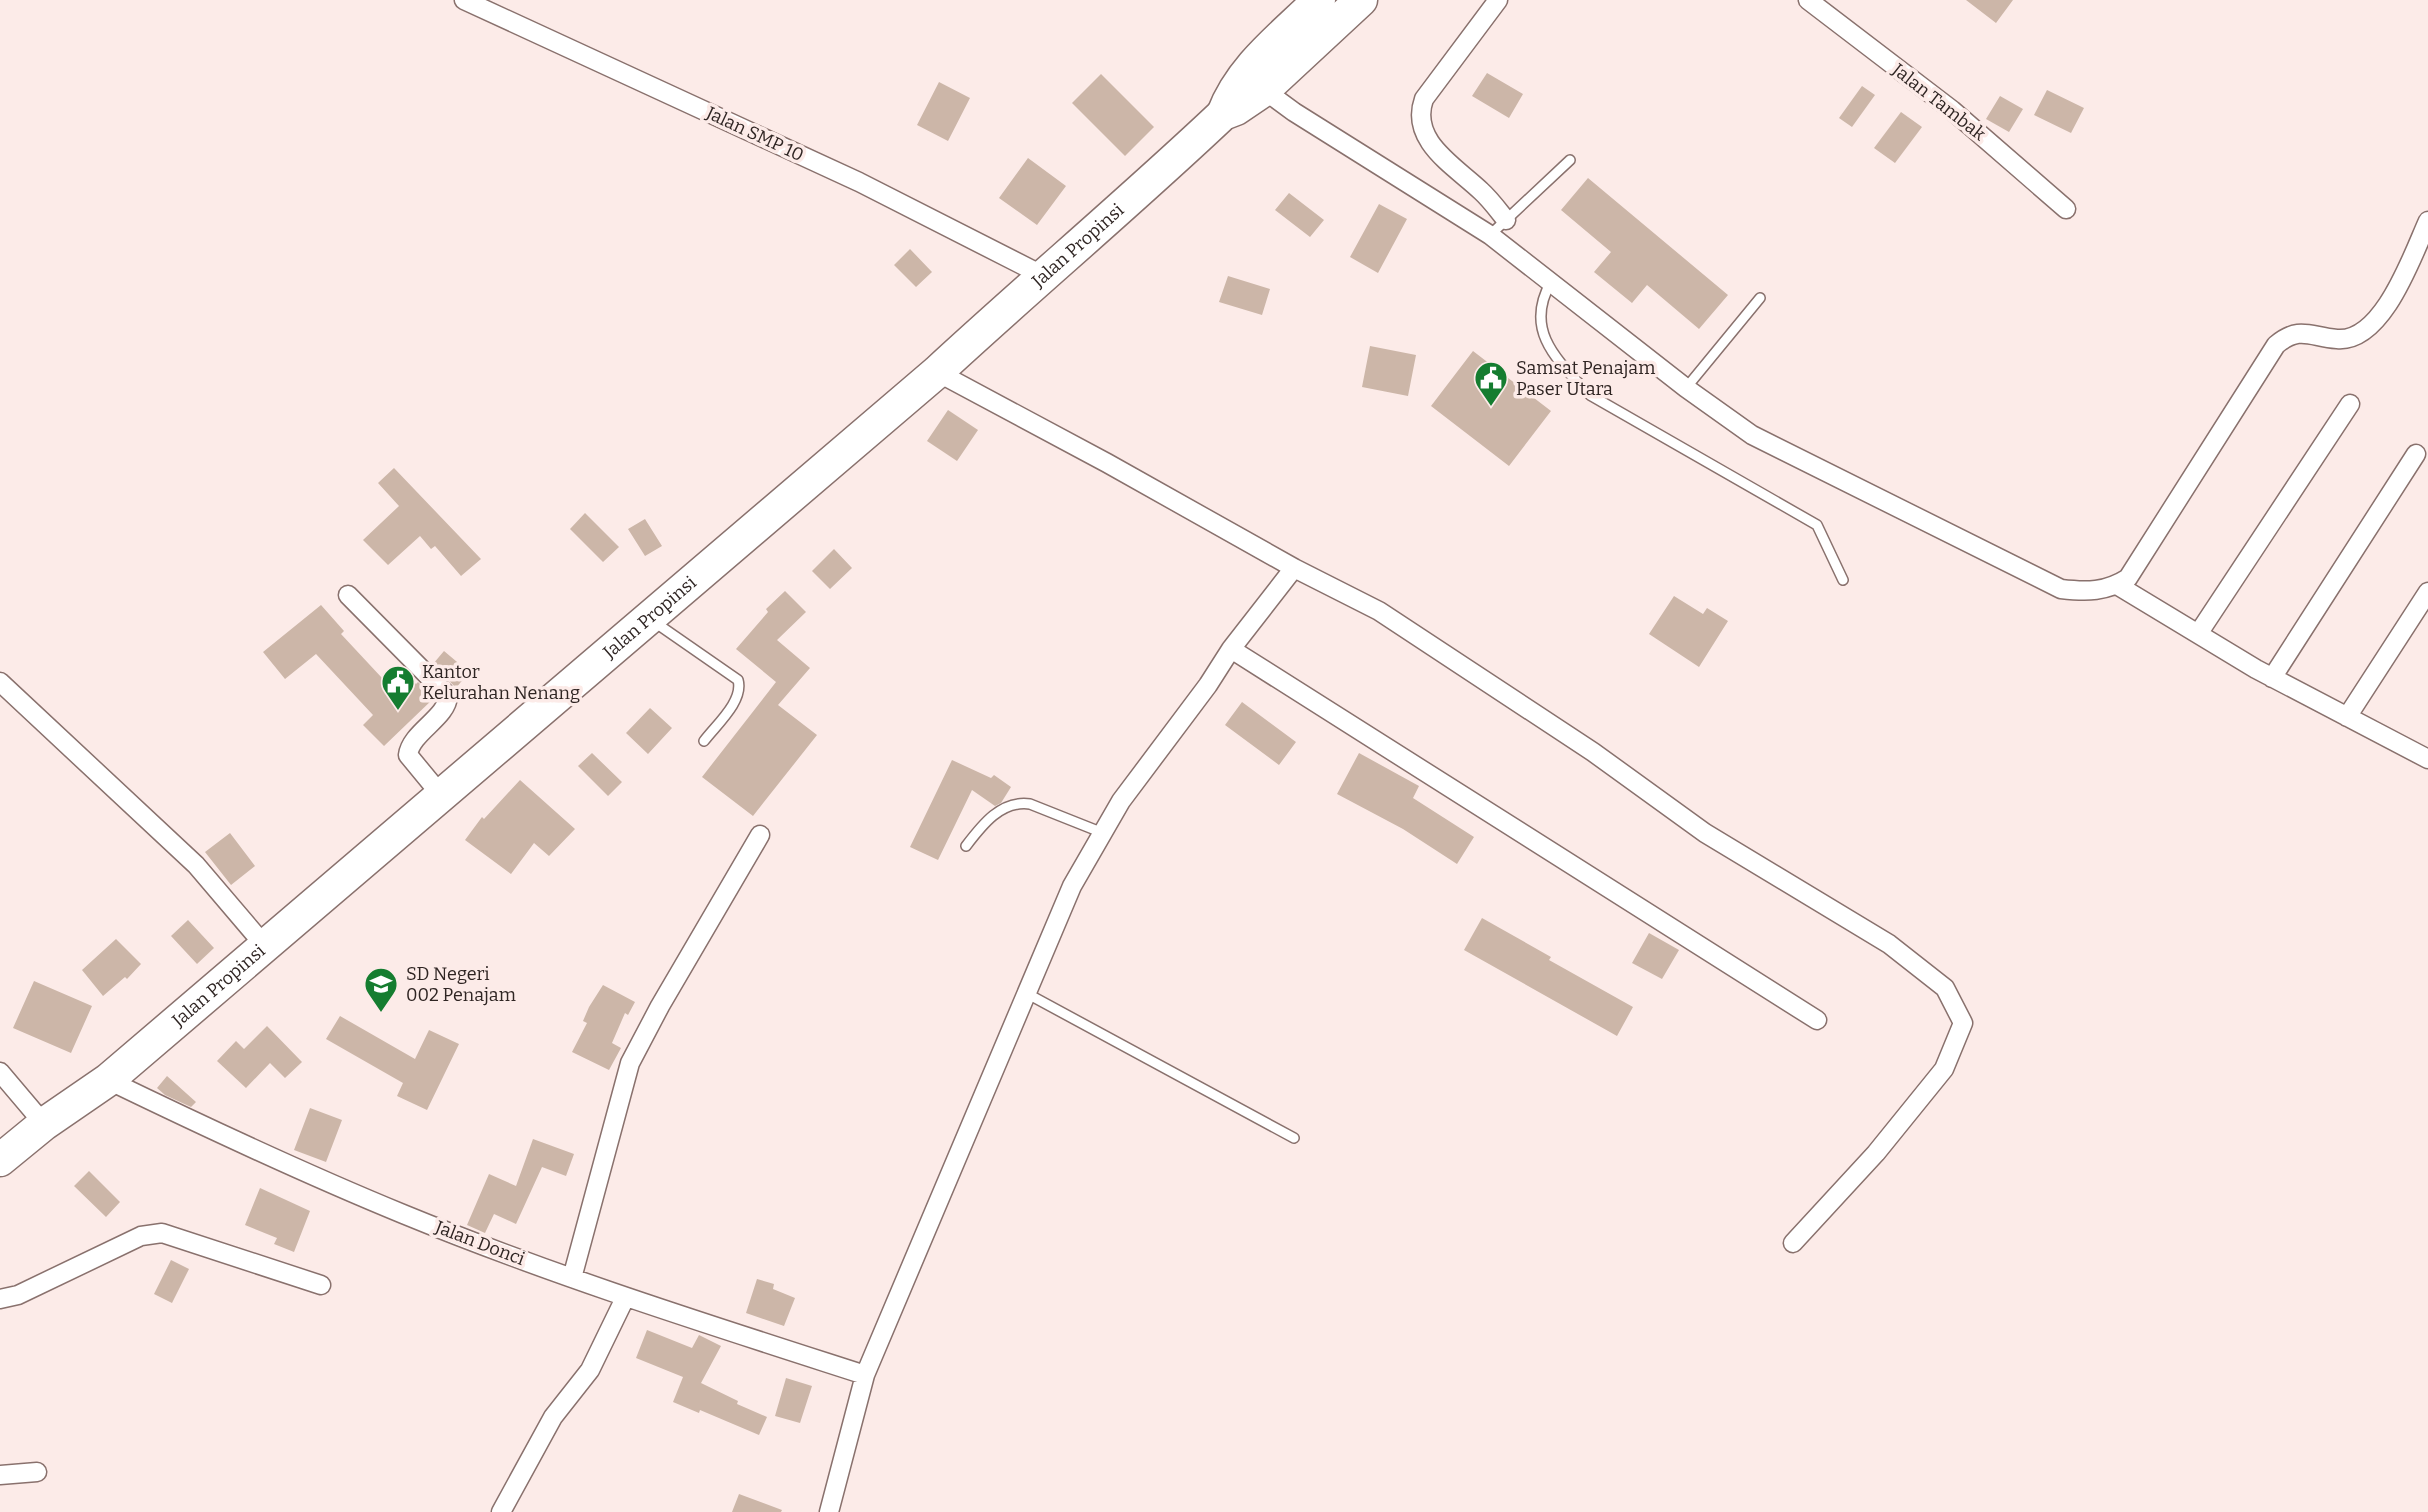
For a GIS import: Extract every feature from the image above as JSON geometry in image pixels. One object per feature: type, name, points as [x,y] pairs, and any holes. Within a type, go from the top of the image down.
[{"type":"highway","points":[[1254,81],[1319,0]]},
{"type":"highway","name":"Jalan Propinsi","points":[[0,1160],[44,1124],[108,1080],[937,372],[1042,275],[1143,189],[1223,114],[1236,109],[1254,81],[1361,0]]},
{"type":"street","name":"Jalan SMP 10","points":[[464,0],[859,182],[1042,275]]},
{"type":"street","points":[[1498,0],[1424,99],[1419,112],[1423,130],[1443,160],[1482,192],[1506,220]]},
{"type":"street","name":"Jalan Tambak","points":[[1808,0],[1952,110],[2066,209]]},
{"type":"street","points":[[1254,81],[1294,112],[1490,235],[1686,388],[1752,435],[2061,589],[2087,592],[2103,590],[2128,578],[2276,345],[2296,333],[2340,340],[2355,336],[2366,329],[2382,313],[2398,287],[2428,221]]},
{"type":"street","points":[[937,372],[1294,568],[1379,611],[1593,752],[1706,833],[1889,944],[1945,988],[1963,1023],[1944,1069],[1876,1153],[1793,1243]]},
{"type":"street","points":[[2198,634],[2350,404]]},
{"type":"street","points":[[2272,678],[2416,454]]},
{"type":"street","points":[[829,1512],[865,1375],[1072,886],[1121,801],[1208,685],[1231,649],[1294,568]]},
{"type":"street","points":[[2117,585],[2272,678],[2347,717],[2425,752]]},
{"type":"street","points":[[2347,717],[2428,592]]},
{"type":"street","points":[[348,595],[448,696],[444,707],[411,745],[408,755],[441,795]]},
{"type":"street","points":[[1231,649],[1817,1020]]},
{"type":"street","points":[[0,682],[196,865],[265,946]]},
{"type":"street","points":[[572,1278],[630,1063],[660,1006],[760,835]]},
{"type":"street","points":[[0,1072],[44,1124]]},
{"type":"street","name":"Jalan Donci","points":[[108,1080],[268,1157],[405,1215],[625,1298],[865,1375]]},
{"type":"street","points":[[0,1299],[18,1295],[141,1236],[162,1233],[321,1285]]},
{"type":"street","points":[[501,1512],[553,1417],[590,1370],[625,1298]]},
{"type":"street","points":[[0,1475],[37,1472]]},
{"type":"lane","points":[[1490,235],[1570,160]]},
{"type":"lane","points":[[1551,282],[1542,299],[1539,315],[1543,336],[1564,367],[1590,395],[1817,525],[1843,580]]},
{"type":"lane","points":[[1686,388],[1760,298]]},
{"type":"lane","points":[[649,618],[738,680],[738,696],[704,741]]},
{"type":"lane","points":[[966,846],[985,821],[1019,803],[1031,804],[1103,833]]},
{"type":"lane","points":[[1026,993],[1294,1139]]},
{"type":"building","points":[[1966,0],[2013,0],[1996,23]]},
{"type":"building","points":[[1487,73],[1523,94],[1509,118],[1472,96]]},
{"type":"building","points":[[1101,74],[1154,127],[1125,156],[1072,103]]},
{"type":"building","points":[[939,82],[970,98],[948,141],[917,125]]},
{"type":"building","points":[[1862,86],[1875,95],[1852,127],[1839,118]]},
{"type":"building","points":[[2047,90],[2084,108],[2071,133],[2034,115]]},
{"type":"building","points":[[2000,96],[2023,109],[2009,132],[1986,119]]},
{"type":"building","points":[[1901,112],[1922,127],[1895,163],[1874,148]]},
{"type":"building","points":[[1028,158],[1066,186],[1037,225],[999,198]]},
{"type":"building","points":[[1588,178],[1728,295],[1699,329],[1647,285],[1632,303],[1594,272],[1611,252],[1561,210]]},
{"type":"building","points":[[1289,193],[1324,220],[1310,237],[1275,210]]},
{"type":"building","points":[[1379,204],[1407,219],[1378,273],[1350,257]]},
{"type":"building","points":[[910,249],[932,272],[916,287],[894,265]]},
{"type":"building","points":[[1228,276],[1270,289],[1262,315],[1219,302]]},
{"type":"building","points":[[1370,346],[1416,355],[1408,396],[1362,387]]},
{"type":"building","name":"Samsat Penajam Paser Utara","points":[[1473,351],[1551,411],[1509,466],[1431,406]]},
{"type":"building","points":[[948,410],[978,430],[957,461],[927,441]]},
{"type":"building","points":[[394,468],[481,559],[461,576],[435,546],[431,549],[420,536],[388,565],[363,540],[399,506],[378,483]]},
{"type":"building","points":[[585,513],[619,547],[603,562],[570,529]]},
{"type":"building","points":[[645,519],[662,546],[645,556],[628,529]]},
{"type":"building","points":[[834,549],[852,568],[830,589],[812,571]]},
{"type":"building","points":[[785,591],[806,612],[777,640],[810,668],[778,705],[817,735],[753,816],[702,777],[776,682],[736,649],[768,612],[766,609]]},
{"type":"building","points":[[1674,596],[1703,614],[1707,608],[1728,621],[1699,667],[1649,634]]},
{"type":"building","points":[[321,605],[344,631],[341,634],[396,693],[411,679],[416,684],[418,682],[434,698],[384,746],[363,725],[373,715],[316,654],[285,679],[263,652]]},
{"type":"building","points":[[444,651],[469,672],[456,688],[433,664]]},
{"type":"building","points":[[1242,702],[1296,742],[1279,765],[1225,725]]},
{"type":"building","points":[[650,708],[672,728],[648,754],[626,733]]},
{"type":"building","points":[[592,753],[622,782],[608,796],[578,766]]},
{"type":"building","points":[[1359,753],[1419,786],[1413,798],[1474,837],[1457,864],[1403,829],[1337,794]]},
{"type":"building","points":[[952,760],[991,778],[994,775],[1011,787],[1001,803],[995,806],[972,790],[938,860],[910,847]]},
{"type":"building","points":[[520,780],[575,829],[549,856],[534,843],[511,874],[465,840],[482,817],[484,819]]},
{"type":"building","points":[[230,833],[255,866],[231,885],[205,852]]},
{"type":"building","points":[[1482,918],[1551,957],[1549,960],[1633,1007],[1617,1036],[1464,950]]},
{"type":"building","points":[[188,920],[214,948],[197,964],[171,936]]},
{"type":"building","points":[[1649,933],[1679,950],[1662,979],[1632,963]]},
{"type":"building","points":[[116,939],[141,964],[127,979],[125,977],[103,996],[82,970]]},
{"type":"building","points":[[34,981],[92,1006],[71,1053],[13,1028]]},
{"type":"building","points":[[603,985],[635,1002],[628,1015],[625,1013],[612,1043],[621,1048],[609,1070],[572,1052],[587,1023],[583,1021],[589,1007]]},
{"type":"building","points":[[340,1016],[415,1059],[429,1030],[459,1044],[427,1110],[397,1096],[403,1083],[326,1039]]},
{"type":"building","points":[[267,1026],[302,1062],[285,1078],[270,1063],[246,1088],[217,1061],[236,1041],[244,1049]]},
{"type":"building","points":[[167,1076],[196,1102],[191,1107],[165,1095],[157,1088]]},
{"type":"building","points":[[310,1108],[342,1120],[326,1162],[294,1150]]},
{"type":"building","points":[[533,1139],[574,1154],[566,1176],[542,1167],[516,1224],[494,1214],[485,1233],[467,1225],[489,1174],[516,1186]]},
{"type":"building","points":[[89,1171],[120,1202],[106,1217],[74,1186]]},
{"type":"building","points":[[260,1188],[310,1211],[294,1252],[274,1244],[277,1238],[245,1225]]},
{"type":"building","points":[[171,1260],[189,1269],[172,1303],[154,1294]]},
{"type":"building","points":[[757,1279],[774,1284],[773,1289],[795,1298],[784,1326],[746,1313]]},
{"type":"building","points":[[647,1330],[692,1348],[699,1335],[721,1346],[701,1383],[738,1401],[737,1404],[767,1417],[759,1435],[700,1410],[699,1413],[673,1402],[683,1377],[636,1358]]},
{"type":"building","points":[[786,1378],[812,1386],[800,1423],[775,1416]]},
{"type":"building","points":[[739,1494],[782,1510],[732,1512]]},
{"type":"place","name":"Samsat Penajam Paser Utara","points":[[1491,408]]},
{"type":"place","name":"Kantor Kelurahan Nenang","points":[[398,712]]},
{"type":"place","name":"SD Negeri 002 Penajam","points":[[381,1014]]}]
